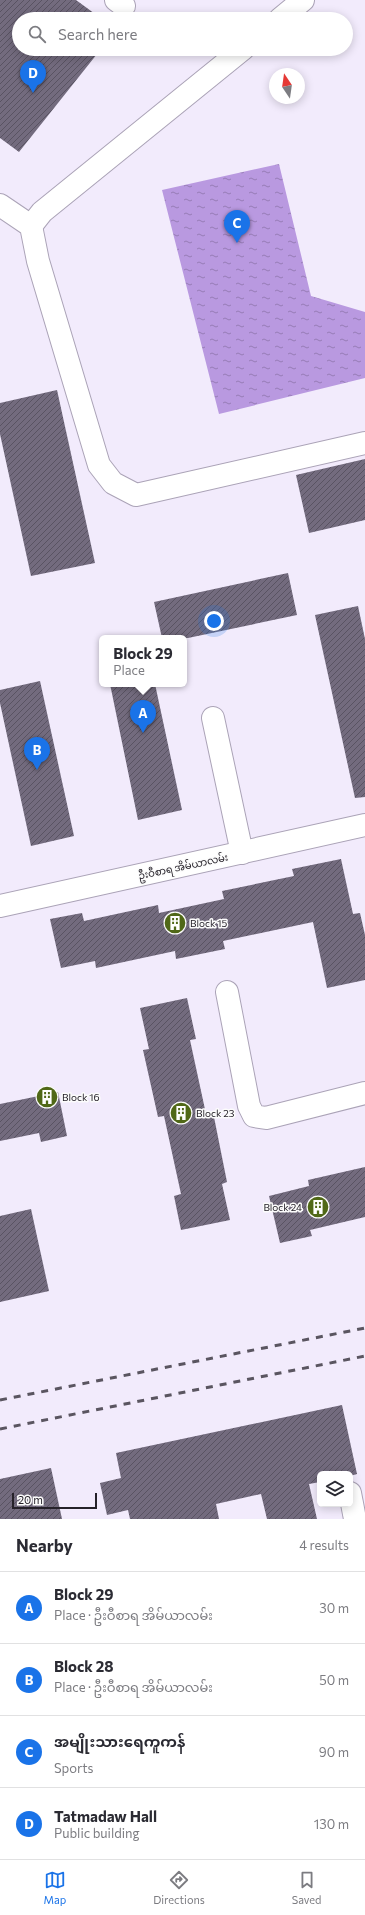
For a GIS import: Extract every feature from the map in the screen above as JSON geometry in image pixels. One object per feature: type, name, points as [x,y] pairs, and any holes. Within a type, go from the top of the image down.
[{"type":"street","points":[[288,12],[303,0]]},
{"type":"street","points":[[31,226],[42,212],[234,56]]},
{"type":"street","points":[[0,205],[31,226],[38,261],[99,465],[112,483],[136,495],[365,442]]},
{"type":"street","points":[[213,718],[242,853]]},
{"type":"street","name":"ဦးဝီစာရ အိမ်ယာလမ်း","points":[[0,906],[365,825]]},
{"type":"street","points":[[227,992],[249,1106],[254,1116],[266,1118],[365,1092]]},
{"type":"street","points":[[353,1507],[355,1519]]},
{"type":"water","points":[[279,164],[311,296],[365,312],[365,378],[219,414],[162,190]]},
{"type":"building","points":[[0,0],[76,0],[92,12],[12,12],[12,56],[95,56],[19,152],[0,138]]},
{"type":"building","points":[[57,390],[95,563],[31,576],[0,434],[0,403]]},
{"type":"building","points":[[365,459],[365,520],[309,533],[296,475]]},
{"type":"building","points":[[288,573],[297,615],[187,638],[187,635],[161,635],[154,602]]},
{"type":"building","points":[[358,606],[365,639],[365,797],[355,798],[315,615]]},
{"type":"building","points":[[40,681],[74,836],[31,846],[0,703],[0,690]]},
{"type":"building","points":[[111,687],[156,687],[182,810],[138,820]]},
{"type":"building","name":"Block 15","points":[[341,859],[353,914],[360,913],[365,935],[365,980],[327,988],[313,922],[223,941],[225,949],[176,959],[175,951],[96,968],[95,961],[61,968],[50,919],[82,913],[84,921],[158,905],[159,913],[224,899],[222,891],[294,876],[292,869]]},
{"type":"building","name":"Block 23","points":[[187,998],[196,1039],[190,1040],[206,1114],[213,1112],[227,1182],[222,1184],[230,1220],[181,1230],[174,1196],[181,1194],[164,1116],[158,1117],[143,1050],[149,1049],[140,1008]]},
{"type":"building","name":"Block 16","points":[[58,1092],[67,1136],[41,1142],[39,1133],[0,1141],[0,1104]]},
{"type":"building","name":"Block 24","points":[[365,1167],[365,1217],[310,1230],[312,1236],[280,1243],[269,1196],[309,1186],[308,1180]]},
{"type":"building","points":[[31,1209],[49,1291],[0,1302],[0,1216]]},
{"type":"building","points":[[342,1405],[357,1474],[353,1475],[353,1471],[317,1471],[317,1483],[309,1484],[317,1519],[267,1519],[261,1494],[216,1504],[219,1519],[130,1519],[128,1510],[107,1515],[100,1483],[121,1478],[116,1453]]},
{"type":"building","points":[[51,1468],[62,1519],[0,1519],[0,1479]]},
{"type":"railway","points":[[0,1400],[365,1328]]},
{"type":"railway","points":[[0,1429],[365,1356]]},
{"type":"place","name":"Tatmadaw Hall","points":[[33,93]]},
{"type":"place","name":"အမျိုးသားရေကူကန်","points":[[237,243]]},
{"type":"place","name":"Block 29","points":[[143,733]]},
{"type":"place","name":"Block 28","points":[[37,770]]},
{"type":"place","name":"Block 15","points":[[175,923]]},
{"type":"place","name":"Block 16","points":[[47,1097]]},
{"type":"place","name":"Block 23","points":[[181,1113]]},
{"type":"place","name":"Block 24","points":[[318,1207]]}]
